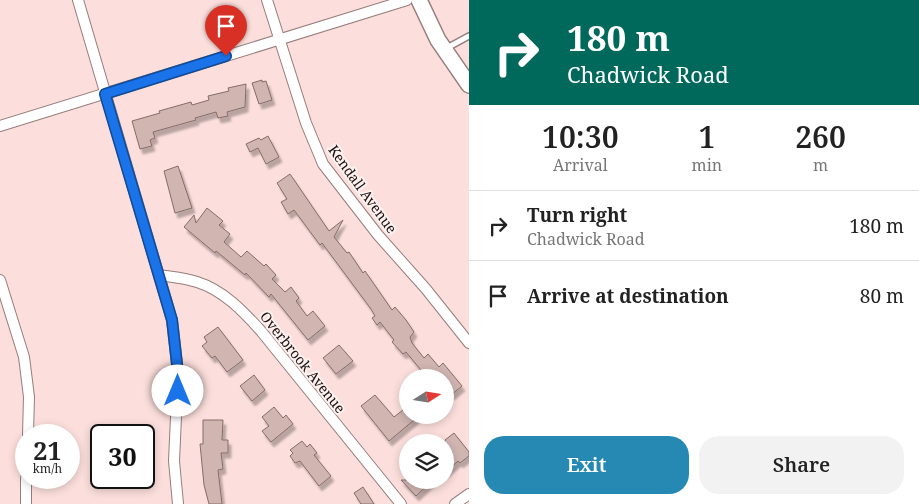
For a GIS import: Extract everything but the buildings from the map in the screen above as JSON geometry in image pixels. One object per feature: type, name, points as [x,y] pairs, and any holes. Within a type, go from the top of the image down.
[{"type":"street","points":[[78,0],[172,320],[178,373],[174,461],[178,504]]},
{"type":"street","name":"Kendall Avenue","points":[[267,0],[278,40],[306,123],[324,164],[378,235],[426,289],[469,343]]},
{"type":"street","points":[[0,126],[407,0]]},
{"type":"street","points":[[419,0],[445,50],[469,85]]},
{"type":"street","name":"Overbrook Avenue","points":[[159,275],[198,282],[216,290],[240,308],[261,331],[401,504]]},
{"type":"street","points":[[0,280],[24,357],[30,397],[29,424]]},
{"type":"street","points":[[26,489],[26,504]]},
{"type":"street","points":[[455,504],[469,494]]},
{"type":"lane","points":[[445,50],[469,36]]},
{"type":"route","points":[[178,391],[177,354],[172,320],[105,94],[226,56]]}]
